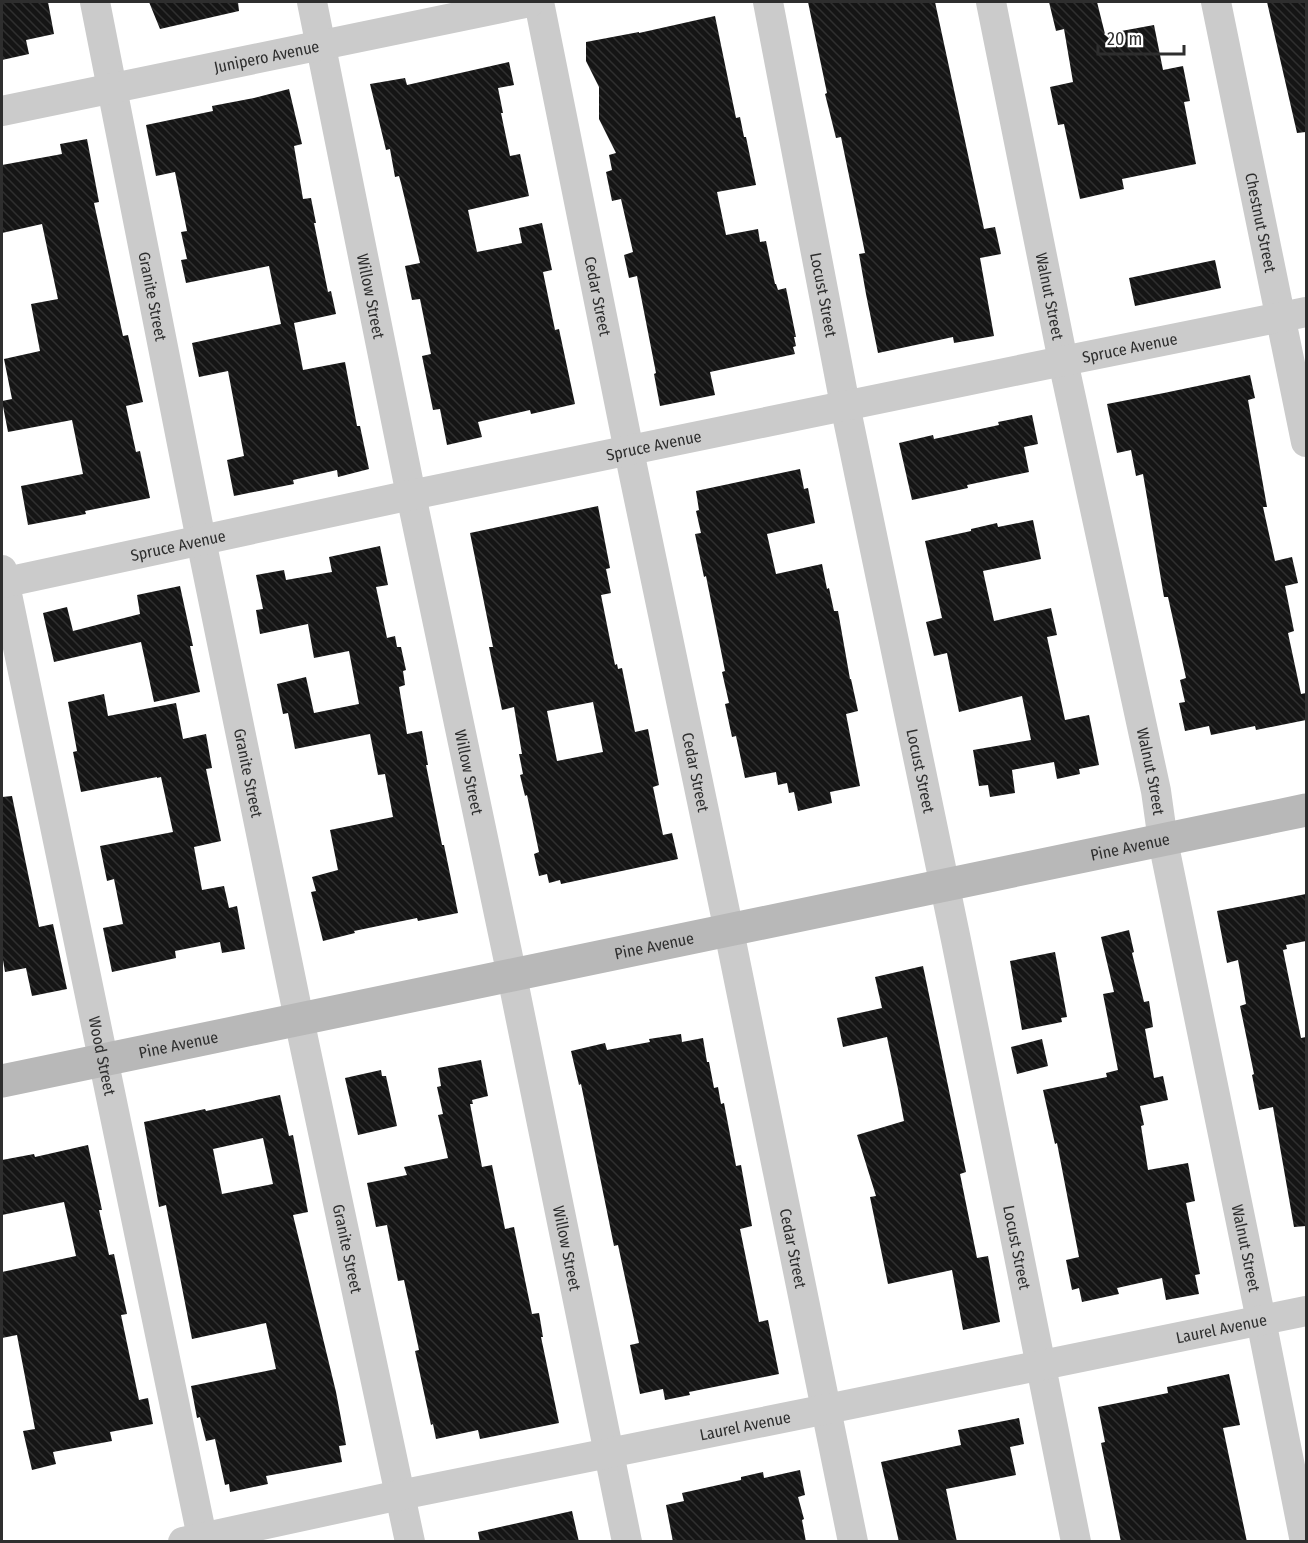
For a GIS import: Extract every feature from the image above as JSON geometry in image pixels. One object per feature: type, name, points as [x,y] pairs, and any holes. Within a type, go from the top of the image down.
[{"type":"main road","name":"Pine Avenue","points":[[2,1081],[1306,810]]},
{"type":"street","name":"Granite Street","points":[[95,2],[201,540],[410,1542]]},
{"type":"street","name":"Willow Street","points":[[312,2],[411,495],[627,1542]]},
{"type":"street","name":"Junipero Avenue","points":[[2,111],[530,2]]},
{"type":"street","name":"Cedar Street","points":[[539,2],[853,1542]]},
{"type":"street","name":"Locust Street","points":[[768,2],[845,405],[945,886],[1076,1542]]},
{"type":"street","name":"Walnut Street","points":[[991,2],[1063,361],[1156,791],[1163,841],[1262,1320],[1305,1542]]},
{"type":"street","name":"Chestnut Street","points":[[1216,2],[1293,315],[1306,442]]},
{"type":"street","name":"Spruce Avenue","points":[[2,578],[201,540],[845,405],[1293,315]]},
{"type":"street","name":"Wood Street","points":[[2,578],[103,1059],[196,1540]]},
{"type":"street","name":"Laurel Avenue","points":[[196,1540],[400,1495],[1306,1311]]},
{"type":"building","points":[[2,2],[48,2],[54,34],[26,40],[29,54],[2,60]]},
{"type":"building","points":[[149,2],[238,2],[239,11],[160,29]]},
{"type":"building","points":[[808,2],[935,2],[984,229],[995,227],[1001,254],[980,258],[994,336],[954,343],[953,337],[878,353],[859,254],[865,253],[841,137],[836,138],[825,94],[827,93]]},
{"type":"building","points":[[1049,2],[1097,2],[1105,34],[1154,25],[1163,70],[1183,66],[1190,101],[1184,102],[1196,164],[1122,179],[1124,189],[1080,199],[1064,124],[1058,125],[1050,87],[1073,82],[1064,29],[1056,31]]},
{"type":"building","points":[[1267,2],[1306,2],[1306,132],[1297,133]]},
{"type":"building","points":[[715,16],[736,118],[740,117],[744,137],[746,137],[756,185],[717,192],[726,235],[758,229],[760,242],[766,241],[775,284],[778,290],[786,288],[796,337],[794,337],[796,346],[793,347],[795,354],[710,372],[715,395],[660,406],[654,374],[656,373],[637,276],[629,278],[624,255],[633,252],[621,199],[612,201],[606,172],[612,170],[609,155],[616,153],[599,119],[599,87],[586,61],[586,42]]},
{"type":"building","points":[[509,62],[514,85],[498,88],[503,113],[501,113],[510,156],[520,154],[529,196],[468,210],[477,252],[522,243],[519,228],[542,223],[552,270],[543,272],[555,330],[559,329],[575,404],[531,414],[530,410],[478,422],[482,437],[447,445],[440,409],[433,410],[422,356],[431,354],[420,299],[412,300],[405,266],[420,263],[401,183],[399,176],[395,177],[390,149],[386,150],[370,84],[405,78],[407,85]]},
{"type":"building","points":[[289,89],[302,144],[294,146],[303,199],[311,198],[328,292],[331,291],[336,314],[294,323],[303,370],[345,362],[357,426],[360,426],[369,469],[338,477],[337,470],[293,480],[294,484],[234,496],[227,460],[244,456],[228,371],[199,377],[192,343],[281,324],[269,266],[186,283],[181,260],[187,259],[181,232],[187,231],[175,172],[156,176],[146,125],[213,111],[212,106]]},
{"type":"building","points":[[87,139],[99,202],[94,203],[123,336],[128,335],[143,402],[126,406],[136,452],[140,451],[150,498],[28,525],[21,486],[83,474],[72,420],[8,432],[2,401],[12,399],[4,359],[40,351],[31,304],[58,299],[42,224],[2,233],[2,165],[62,154],[60,144]]},
{"type":"building","points":[[1215,260],[1221,288],[1135,306],[1129,278]]},
{"type":"building","points":[[1250,375],[1255,398],[1248,400],[1267,507],[1263,507],[1275,561],[1292,557],[1298,583],[1285,586],[1294,631],[1288,633],[1301,694],[1306,693],[1306,720],[1256,730],[1255,726],[1211,735],[1209,726],[1185,731],[1179,703],[1185,702],[1180,680],[1186,678],[1168,597],[1164,597],[1143,474],[1136,476],[1131,450],[1117,453],[1107,404]]},
{"type":"building","points":[[1032,415],[1038,444],[1024,447],[1029,472],[912,500],[899,443],[933,435],[934,439],[999,425],[998,422]]},
{"type":"building","points":[[800,469],[804,489],[808,488],[815,523],[767,534],[776,574],[822,564],[834,611],[838,611],[858,711],[846,714],[860,786],[830,792],[832,803],[798,811],[794,792],[789,793],[787,783],[778,785],[776,772],[745,778],[736,736],[732,737],[725,704],[729,703],[722,672],[725,671],[695,534],[701,533],[696,511],[699,510],[696,491]]},
{"type":"building","points":[[598,506],[610,568],[606,569],[611,593],[601,595],[615,665],[617,664],[618,669],[622,668],[635,732],[648,729],[659,785],[653,787],[663,835],[672,833],[678,859],[561,884],[560,880],[549,883],[547,874],[539,876],[534,854],[539,852],[527,795],[525,796],[520,775],[523,774],[519,754],[522,754],[514,707],[502,710],[489,647],[493,647],[470,533]],"holes":[[[593,702],[603,752],[557,761],[547,711]]]},
{"type":"building","points":[[1033,520],[1041,559],[983,571],[994,621],[1051,608],[1057,635],[1047,637],[1065,720],[1089,715],[1099,765],[1079,769],[1080,774],[1057,779],[1054,762],[1012,770],[1015,793],[990,797],[988,785],[979,786],[973,750],[1031,740],[1022,696],[959,712],[947,653],[934,656],[926,622],[942,618],[925,541],[997,523],[998,527]]},
{"type":"building","points":[[380,546],[388,585],[376,587],[387,638],[395,636],[397,647],[401,647],[406,670],[403,671],[405,685],[399,687],[407,734],[422,731],[428,765],[426,765],[458,913],[418,921],[417,918],[354,931],[355,933],[323,941],[311,892],[316,891],[312,877],[338,870],[330,830],[393,817],[385,774],[378,775],[370,734],[295,749],[288,713],[283,714],[277,684],[306,677],[314,713],[359,704],[349,651],[314,658],[308,624],[260,634],[256,610],[263,609],[256,575],[284,570],[286,580],[332,572],[329,557]]},
{"type":"building","points":[[180,586],[200,692],[154,702],[141,642],[54,662],[43,613],[67,607],[73,631],[140,614],[137,595]]},
{"type":"building","points":[[104,694],[108,716],[176,703],[183,739],[206,734],[212,768],[206,769],[221,841],[194,847],[202,890],[224,886],[229,908],[237,906],[245,949],[222,953],[220,942],[175,951],[176,958],[112,972],[103,928],[123,924],[114,879],[107,881],[100,846],[173,832],[161,777],[81,792],[73,752],[77,751],[68,702]]},
{"type":"building","points":[[12,796],[39,927],[53,924],[67,989],[32,996],[26,968],[5,972],[2,954],[2,797]]},
{"type":"building","points":[[1306,894],[1306,941],[1286,945],[1287,949],[1283,950],[1301,1038],[1306,1037],[1306,1226],[1294,1227],[1273,1107],[1259,1110],[1240,1006],[1246,1004],[1238,960],[1227,963],[1217,911]]},
{"type":"building","points":[[1129,930],[1144,1002],[1149,1001],[1153,1027],[1145,1029],[1154,1078],[1163,1076],[1168,1100],[1140,1106],[1148,1170],[1188,1163],[1195,1201],[1186,1203],[1200,1274],[1195,1275],[1199,1294],[1166,1300],[1162,1278],[1117,1288],[1119,1294],[1082,1302],[1079,1288],[1072,1290],[1066,1260],[1079,1257],[1057,1143],[1055,1144],[1043,1090],[1107,1077],[1106,1073],[1118,1070],[1103,994],[1114,992],[1101,937]]},
{"type":"building","points":[[1055,952],[1067,1017],[1061,1018],[1062,1022],[1022,1030],[1010,961]]},
{"type":"building","points":[[923,966],[966,1172],[960,1174],[977,1258],[988,1256],[1000,1322],[963,1330],[952,1270],[888,1284],[870,1197],[876,1196],[857,1135],[904,1121],[898,1089],[887,1037],[843,1047],[837,1018],[882,1008],[875,977]]},
{"type":"building","points":[[681,1034],[682,1042],[703,1038],[714,1088],[718,1087],[721,1104],[724,1103],[736,1166],[741,1165],[752,1226],[740,1229],[759,1322],[768,1320],[779,1374],[689,1392],[690,1395],[665,1400],[663,1389],[640,1394],[630,1345],[639,1343],[618,1245],[614,1246],[581,1084],[579,1085],[571,1051],[605,1043],[607,1050],[650,1042],[649,1039]]},
{"type":"building","points":[[1042,1039],[1048,1066],[1017,1074],[1011,1047]]},
{"type":"building","points":[[481,1060],[488,1096],[472,1100],[473,1104],[470,1104],[482,1167],[492,1165],[505,1229],[514,1227],[532,1314],[539,1313],[543,1337],[541,1337],[559,1423],[480,1439],[478,1430],[436,1439],[415,1351],[419,1350],[404,1280],[398,1281],[387,1225],[376,1227],[367,1183],[407,1175],[404,1167],[448,1158],[438,1115],[443,1114],[437,1087],[441,1086],[438,1068]]},
{"type":"building","points":[[381,1070],[382,1076],[386,1076],[397,1126],[358,1135],[345,1078]]},
{"type":"building","points":[[280,1095],[289,1136],[293,1135],[308,1212],[293,1215],[336,1392],[346,1445],[339,1446],[342,1462],[266,1476],[268,1484],[230,1492],[229,1484],[225,1485],[215,1439],[206,1441],[200,1417],[197,1418],[191,1386],[276,1369],[266,1323],[192,1339],[166,1205],[159,1207],[144,1122],[205,1109],[206,1111]],"holes":[[[263,1138],[273,1184],[222,1194],[213,1149]]]},
{"type":"building","points":[[88,1145],[109,1255],[114,1254],[127,1314],[121,1315],[139,1400],[148,1398],[153,1424],[110,1432],[112,1441],[53,1452],[56,1464],[32,1470],[23,1431],[35,1429],[17,1335],[2,1338],[2,1272],[76,1256],[64,1202],[2,1215],[2,1160],[34,1154],[35,1157]]},
{"type":"building","points":[[1229,1374],[1240,1425],[1223,1428],[1247,1542],[1121,1542],[1101,1443],[1105,1442],[1098,1407],[1168,1393],[1167,1387]]},
{"type":"building","points":[[1019,1418],[1024,1444],[1010,1447],[1016,1475],[946,1489],[957,1542],[899,1542],[881,1462],[961,1445],[958,1430]]},
{"type":"building","points":[[800,1470],[805,1495],[798,1497],[804,1519],[802,1520],[806,1542],[673,1542],[666,1505],[684,1501],[682,1493],[741,1480],[741,1477],[763,1472],[764,1478]]},
{"type":"building","points":[[572,1511],[579,1542],[480,1542],[478,1532]]}]
